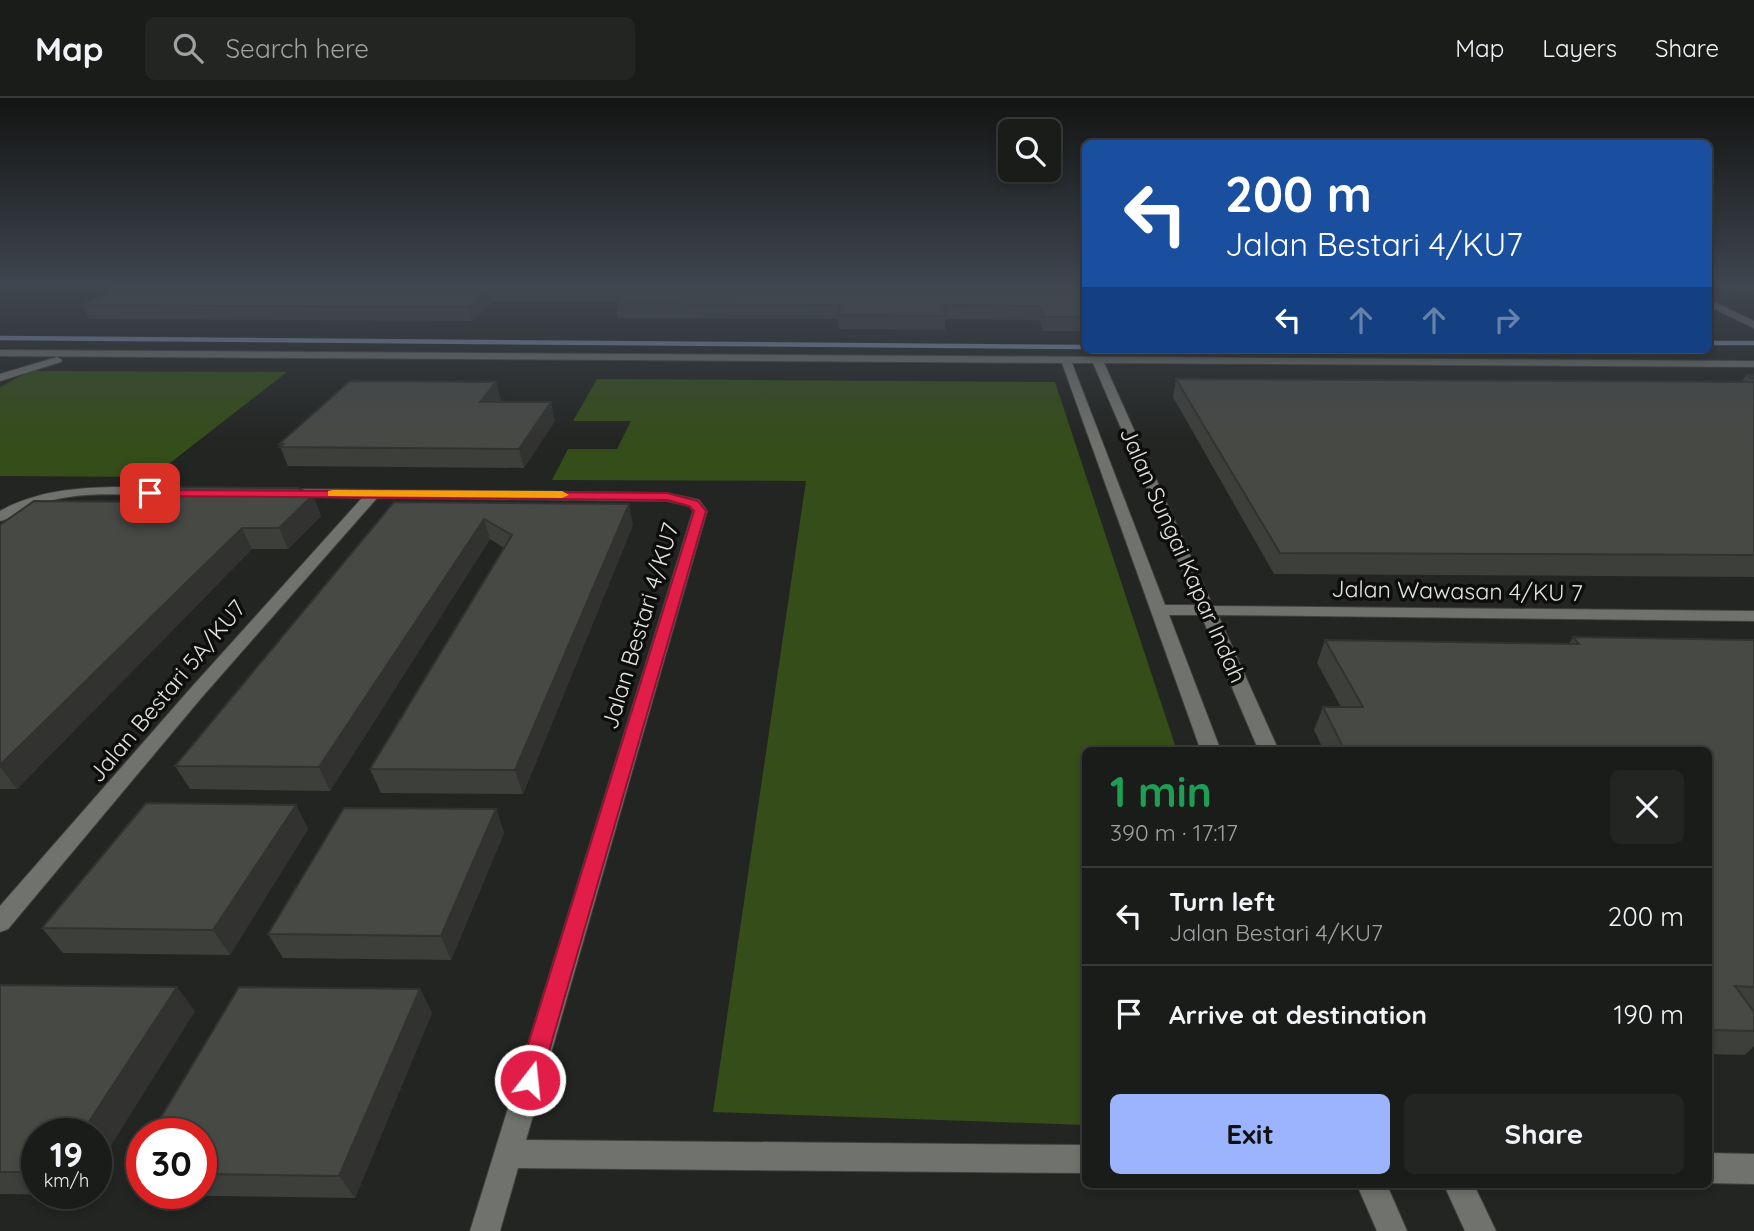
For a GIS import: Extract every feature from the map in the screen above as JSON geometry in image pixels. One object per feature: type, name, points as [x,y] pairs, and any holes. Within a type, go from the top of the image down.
[{"type":"street","points":[[0,353],[1754,363]]},
{"type":"street","points":[[0,362],[17,353]]},
{"type":"street","points":[[0,376],[38,353]]},
{"type":"street","points":[[0,376],[37,364],[88,353]]},
{"type":"street","name":"Jalan Sungai Kapar Indah","points":[[1066,360],[1210,747]]},
{"type":"street","name":"Jalan Sungai Kapar Indah","points":[[1097,360],[1267,747]]},
{"type":"street","points":[[0,517],[15,507],[66,493],[206,493]]},
{"type":"street","name":"Jalan Bestari 4/KU7","points":[[262,493],[667,497],[694,503],[700,511],[485,1231]]},
{"type":"street","name":"Jalan Bestari 5A/KU7","points":[[0,922],[196,693],[374,493]]},
{"type":"street","name":"Jalan Wawasan 4/KU 7","points":[[1160,610],[1754,616]]},
{"type":"street","points":[[509,1154],[1082,1159]]},
{"type":"street","points":[[1712,1168],[1754,1169]]},
{"type":"street","points":[[1373,1188],[1392,1231]]},
{"type":"street","points":[[1460,1188],[1481,1231]]},
{"type":"green space","points":[[30,371],[287,372],[152,477],[0,476],[0,387]]},
{"type":"green space","points":[[597,379],[1055,382],[1176,747],[1082,747],[1082,1125],[713,1112],[806,481],[552,480],[568,449],[617,449],[631,421],[573,421]]},
{"type":"building","points":[[1176,379],[1754,382],[1754,555],[1280,553]]},
{"type":"building","points":[[350,381],[496,382],[480,402],[551,402],[519,449],[280,447],[283,444],[279,444]]},
{"type":"building","points":[[172,487],[298,488],[313,495],[279,528],[242,528],[0,765],[0,525],[34,501],[154,502]]},
{"type":"building","points":[[394,502],[629,504],[515,770],[370,769],[512,535],[484,519],[319,767],[175,766]]},
{"type":"building","points":[[1573,637],[1754,640],[1754,987],[1735,986],[1754,1012],[1754,1031],[1712,1030],[1712,747],[1343,747],[1323,707],[1363,707],[1325,640],[1579,644]]},
{"type":"building","points":[[146,803],[296,805],[213,930],[42,928]]},
{"type":"building","points":[[344,808],[496,809],[441,936],[268,934]]},
{"type":"building","points":[[0,985],[177,987],[91,1118],[21,1118],[21,1172],[0,1172]]},
{"type":"building","points":[[239,987],[420,989],[339,1176],[217,1174],[217,1118],[161,1118]]},
{"type":"waterway","points":[[0,338],[1082,347]]},
{"type":"waterway","points":[[1712,343],[1754,343]]},
{"type":"slow traffic","points":[[333,493],[562,495]]},
{"type":"route","points":[[150,493],[667,497],[694,503],[700,511],[603,828],[530,1080]]}]
